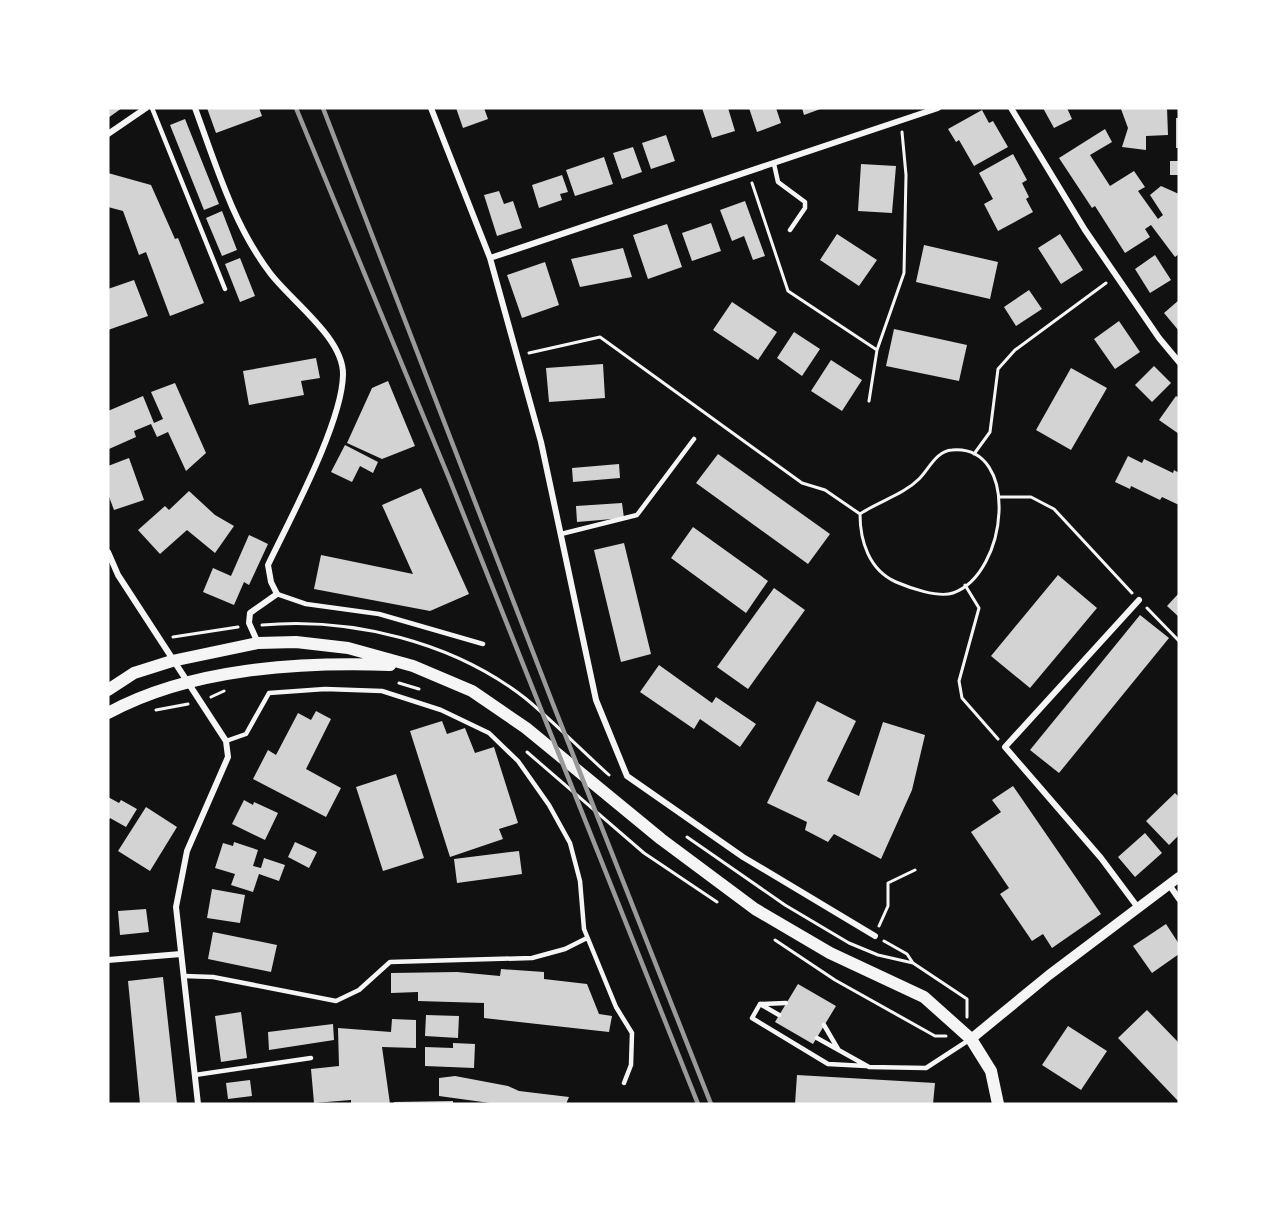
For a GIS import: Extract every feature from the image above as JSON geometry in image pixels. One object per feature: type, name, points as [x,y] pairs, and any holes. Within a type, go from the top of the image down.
[{"type":"main road","points":[[108,690],[134,673],[172,661],[258,643],[297,642],[348,648],[413,666],[472,691],[526,728],[651,831],[754,909],[830,953],[924,997],[971,1039],[991,1071],[998,1104]]},
{"type":"main road","points":[[108,713],[134,699],[187,684],[272,667],[345,663],[413,666]]},
{"type":"street","points":[[108,134],[146,108]]},
{"type":"street","points":[[195,108],[242,231],[271,275],[335,347],[344,374],[328,436],[268,566],[271,582],[278,594],[250,612],[249,622],[258,643]]},
{"type":"street","points":[[431,108],[490,258],[541,442],[596,700],[627,776],[743,857],[875,936]]},
{"type":"street","points":[[490,258],[938,108]]},
{"type":"street","points":[[1011,108],[1116,276],[1159,338],[1179,362]]},
{"type":"street","points":[[108,552],[118,574],[172,661],[226,741],[228,757],[225,767],[187,851],[180,877],[176,907],[198,1104]]},
{"type":"street","points":[[1139,600],[1005,747],[1101,858],[1139,909]]},
{"type":"street","points":[[971,1039],[1049,975],[1179,878]]},
{"type":"street","points":[[1170,886],[1179,899]]},
{"type":"street","points":[[108,960],[181,954]]},
{"type":"lane","points":[[152,108],[225,289]]},
{"type":"lane","points":[[774,164],[778,182],[805,202],[804,208],[790,230]]},
{"type":"lane","points":[[561,534],[638,515],[694,439]]},
{"type":"lane","points":[[278,594],[306,604],[379,614],[483,644]]},
{"type":"lane","points":[[226,741],[246,734],[269,693],[325,689],[382,692],[441,710],[489,733],[518,761],[549,805],[570,843],[580,880],[584,929],[616,1006],[632,1033],[631,1065],[624,1083]]},
{"type":"lane","points":[[184,976],[213,976],[336,1001],[359,990],[390,962],[532,958],[565,949],[587,938]]},
{"type":"lane","points":[[760,1004],[786,1003]]},
{"type":"lane","points":[[760,1004],[752,1018],[828,1064],[926,1068],[971,1039]]},
{"type":"lane","points":[[760,1004],[779,1015]]},
{"type":"lane","points":[[824,1025],[838,1049]]},
{"type":"lane","points":[[817,1038],[869,1067]]},
{"type":"lane","points":[[195,1075],[311,1059]]},
{"type":"path","points":[[869,401],[877,350],[904,273],[906,175],[901,121]]},
{"type":"path","points":[[748,173],[788,291],[877,350]]},
{"type":"path","points":[[974,454],[990,432],[998,369],[1015,350],[1116,276]]},
{"type":"path","points":[[518,355],[600,338],[802,483],[825,490],[861,514]]},
{"type":"path","points":[[951,450],[974,454],[991,470],[1000,497],[999,531],[990,555],[978,576],[953,593],[916,591],[887,578],[868,556],[860,534],[861,514],[878,502],[901,493],[919,479],[934,459],[951,450]]},
{"type":"path","points":[[1000,497],[1031,497],[1054,509],[1179,641]]},
{"type":"path","points":[[965,585],[979,608],[958,681],[962,698],[1005,747]]},
{"type":"path","points":[[394,682],[423,691]]},
{"type":"path","points":[[145,712],[200,702],[230,688]]},
{"type":"path","points":[[524,698],[615,780]]},
{"type":"path","points":[[525,750],[644,853],[722,905]]},
{"type":"path","points":[[913,963],[907,954],[875,936],[888,906],[888,883],[915,870]]},
{"type":"path","points":[[769,936],[834,980],[935,1036],[966,1036],[971,1039]]},
{"type":"building","points":[[108,108],[122,108],[108,118]]},
{"type":"building","points":[[207,108],[259,108],[262,116],[216,133]]},
{"type":"building","points":[[456,108],[484,108],[488,119],[463,128]]},
{"type":"building","points":[[702,108],[728,108],[735,131],[712,138]]},
{"type":"building","points":[[749,108],[776,108],[781,123],[757,132]]},
{"type":"building","points":[[802,108],[823,108],[804,115]]},
{"type":"building","points":[[1043,108],[1067,108],[1072,119],[1054,128]]},
{"type":"building","points":[[1167,108],[1168,135],[1146,136],[1146,150],[1122,147],[1128,128],[1121,109]]},
{"type":"building","points":[[982,110],[989,123],[993,121],[1008,147],[974,166],[959,140],[956,142],[948,129]]},
{"type":"building","points":[[1176,118],[1179,118],[1179,148],[1176,148]]},
{"type":"building","points":[[185,119],[219,204],[204,210],[170,125]]},
{"type":"building","points":[[1105,129],[1112,142],[1090,155],[1110,186],[1134,171],[1145,187],[1138,191],[1158,219],[1163,215],[1150,195],[1161,186],[1179,194],[1179,254],[1175,257],[1151,225],[1145,229],[1150,237],[1125,253],[1095,206],[1092,208],[1059,158]]},
{"type":"building","points":[[666,135],[675,161],[651,169],[642,143]]},
{"type":"building","points":[[633,147],[642,172],[622,179],[613,153]]},
{"type":"building","points":[[1013,154],[1027,180],[1022,183],[1029,197],[1026,199],[1033,212],[998,231],[984,204],[993,199],[979,173]]},
{"type":"building","points":[[604,157],[613,184],[575,196],[566,170]]},
{"type":"building","points":[[1170,161],[1179,161],[1179,175],[1170,175]]},
{"type":"building","points":[[861,164],[896,166],[892,213],[858,211]]},
{"type":"building","points":[[108,173],[151,185],[175,239],[178,238],[204,303],[170,316],[146,252],[139,255],[123,211],[108,207]]},
{"type":"building","points":[[562,175],[568,192],[560,194],[562,200],[539,208],[532,185]]},
{"type":"building","points":[[499,191],[504,204],[513,201],[522,228],[497,236],[484,195]]},
{"type":"building","points":[[745,201],[765,256],[753,260],[744,236],[732,241],[720,210]]},
{"type":"building","points":[[222,211],[237,250],[222,256],[206,218]]},
{"type":"building","points":[[711,223],[721,251],[692,261],[682,233]]},
{"type":"building","points":[[667,224],[682,267],[648,279],[633,235]]},
{"type":"building","points":[[837,234],[877,260],[859,286],[820,260]]},
{"type":"building","points":[[1060,234],[1083,270],[1061,284],[1038,248]]},
{"type":"building","points":[[924,245],[998,262],[990,299],[916,282]]},
{"type":"building","points":[[623,248],[632,277],[580,287],[571,259]]},
{"type":"building","points":[[1155,255],[1171,280],[1150,293],[1135,269]]},
{"type":"building","points":[[240,258],[255,296],[240,302],[225,264]]},
{"type":"building","points":[[545,262],[559,305],[522,318],[507,275]]},
{"type":"building","points":[[134,280],[148,316],[108,330],[108,289]]},
{"type":"building","points":[[1029,290],[1042,309],[1016,326],[1004,307]]},
{"type":"building","points":[[1179,300],[1179,331],[1164,313]]},
{"type":"building","points":[[732,302],[777,332],[758,360],[713,330]]},
{"type":"building","points":[[1119,321],[1140,352],[1115,369],[1094,339]]},
{"type":"building","points":[[894,329],[967,345],[959,381],[886,366]]},
{"type":"building","points":[[794,332],[820,349],[802,376],[777,358]]},
{"type":"building","points":[[316,358],[320,378],[301,381],[304,395],[249,405],[243,371]]},
{"type":"building","points":[[831,360],[862,380],[842,411],[811,391]]},
{"type":"building","points":[[603,364],[605,398],[549,402],[546,368]]},
{"type":"building","points":[[1154,366],[1171,383],[1152,402],[1135,385]]},
{"type":"building","points":[[1071,368],[1107,388],[1071,450],[1036,430]]},
{"type":"building","points":[[388,381],[415,446],[382,459],[347,443],[372,388]]},
{"type":"building","points":[[175,383],[206,453],[186,471],[168,432],[157,437],[151,424],[134,431],[136,437],[109,449],[108,411],[143,396],[154,423],[163,419],[151,392]]},
{"type":"building","points":[[1176,396],[1179,398],[1179,434],[1159,420]]},
{"type":"building","points":[[345,445],[378,462],[373,473],[360,466],[352,482],[331,472]]},
{"type":"building","points":[[718,454],[830,534],[808,564],[696,483]]},
{"type":"building","points":[[1128,456],[1142,463],[1144,459],[1173,473],[1174,470],[1179,473],[1179,505],[1115,482]]},
{"type":"building","points":[[129,458],[144,500],[114,510],[108,494],[108,466]]},
{"type":"building","points":[[619,464],[620,478],[573,482],[572,468]]},
{"type":"building","points":[[421,488],[469,594],[430,611],[314,589],[321,555],[413,574],[382,505]]},
{"type":"building","points":[[189,491],[215,515],[234,526],[215,553],[187,530],[160,554],[138,530],[165,506],[169,510]]},
{"type":"building","points":[[622,503],[624,518],[577,522],[576,506]]},
{"type":"building","points":[[693,527],[768,581],[746,613],[671,558]]},
{"type":"building","points":[[249,535],[268,544],[249,585],[244,582],[234,605],[203,592],[213,568],[231,576]]},
{"type":"building","points":[[624,543],[651,654],[621,662],[594,550]]},
{"type":"building","points":[[1058,575],[1097,608],[1030,688],[991,656]]},
{"type":"building","points":[[774,588],[805,610],[748,689],[717,667]]},
{"type":"building","points":[[1179,593],[1179,617],[1167,606]]},
{"type":"building","points":[[1140,615],[1169,638],[1059,773],[1030,750]]},
{"type":"building","points":[[659,665],[712,703],[716,697],[756,724],[740,747],[700,719],[694,729],[640,692]]},
{"type":"building","points":[[817,701],[856,721],[827,781],[859,796],[883,722],[925,735],[912,790],[881,859],[834,834],[828,842],[805,830],[807,822],[767,803]]},
{"type":"building","points":[[316,711],[331,719],[306,769],[341,788],[326,817],[253,779],[268,750],[276,755],[298,713],[311,720]]},
{"type":"building","points":[[442,721],[447,734],[465,728],[475,753],[494,747],[518,823],[499,829],[503,839],[450,857],[410,731]]},
{"type":"building","points":[[396,774],[424,858],[383,871],[356,787]]},
{"type":"building","points":[[1013,786],[1101,914],[1052,948],[1043,934],[1032,941],[1000,894],[1009,888],[971,832],[1001,812],[992,800]]},
{"type":"building","points":[[1175,793],[1179,797],[1179,835],[1169,845],[1146,821]]},
{"type":"building","points":[[108,797],[119,803],[121,800],[137,809],[126,827],[110,818],[108,821]]},
{"type":"building","points":[[244,800],[278,813],[265,840],[232,824]]},
{"type":"building","points":[[146,807],[177,827],[150,871],[118,851]]},
{"type":"building","points":[[1145,833],[1162,853],[1135,877],[1118,857]]},
{"type":"building","points":[[234,842],[258,850],[253,866],[261,868],[264,858],[285,865],[279,881],[259,874],[253,892],[231,885],[235,874],[215,868],[223,843],[233,846]]},
{"type":"building","points":[[295,842],[317,852],[309,868],[288,857]]},
{"type":"building","points":[[519,851],[522,874],[457,883],[454,859]]},
{"type":"building","points":[[212,889],[245,895],[240,923],[207,918]]},
{"type":"building","points":[[146,909],[149,932],[120,935],[118,911]]},
{"type":"building","points":[[1166,924],[1179,944],[1179,954],[1152,973],[1133,946]]},
{"type":"building","points":[[213,932],[277,945],[271,972],[208,959]]},
{"type":"building","points":[[501,969],[544,972],[544,979],[587,984],[599,1014],[612,1016],[609,1032],[484,1018],[484,1003],[418,1001],[418,992],[391,993],[391,973],[457,972],[500,976]]},
{"type":"building","points":[[163,977],[177,1104],[140,1104],[128,981]]},
{"type":"building","points":[[798,984],[836,1006],[813,1044],[775,1022]]},
{"type":"building","points":[[1147,1010],[1179,1043],[1179,1102],[1118,1038]]},
{"type":"building","points":[[241,1012],[247,1058],[221,1062],[215,1016]]},
{"type":"building","points":[[426,1015],[459,1016],[458,1038],[425,1036]]},
{"type":"building","points":[[392,1019],[416,1020],[416,1048],[382,1047],[390,1104],[351,1104],[351,1100],[314,1103],[311,1069],[339,1066],[338,1028],[391,1032]]},
{"type":"building","points":[[333,1024],[334,1040],[269,1050],[268,1032]]},
{"type":"building","points":[[1068,1026],[1107,1051],[1081,1090],[1042,1065]]},
{"type":"building","points":[[453,1043],[475,1044],[474,1068],[425,1066],[425,1047],[453,1048]]},
{"type":"building","points":[[797,1075],[935,1083],[933,1104],[795,1104]]},
{"type":"building","points":[[455,1076],[508,1086],[519,1091],[569,1097],[566,1104],[497,1104],[439,1096],[439,1078]]},
{"type":"building","points":[[250,1080],[252,1096],[228,1099],[226,1083]]},
{"type":"building","points":[[453,1101],[453,1104],[394,1104],[394,1102]]},
{"type":"railway","points":[[296,108],[449,478],[698,1104]]},
{"type":"railway","points":[[323,108],[553,704],[711,1104]]}]
